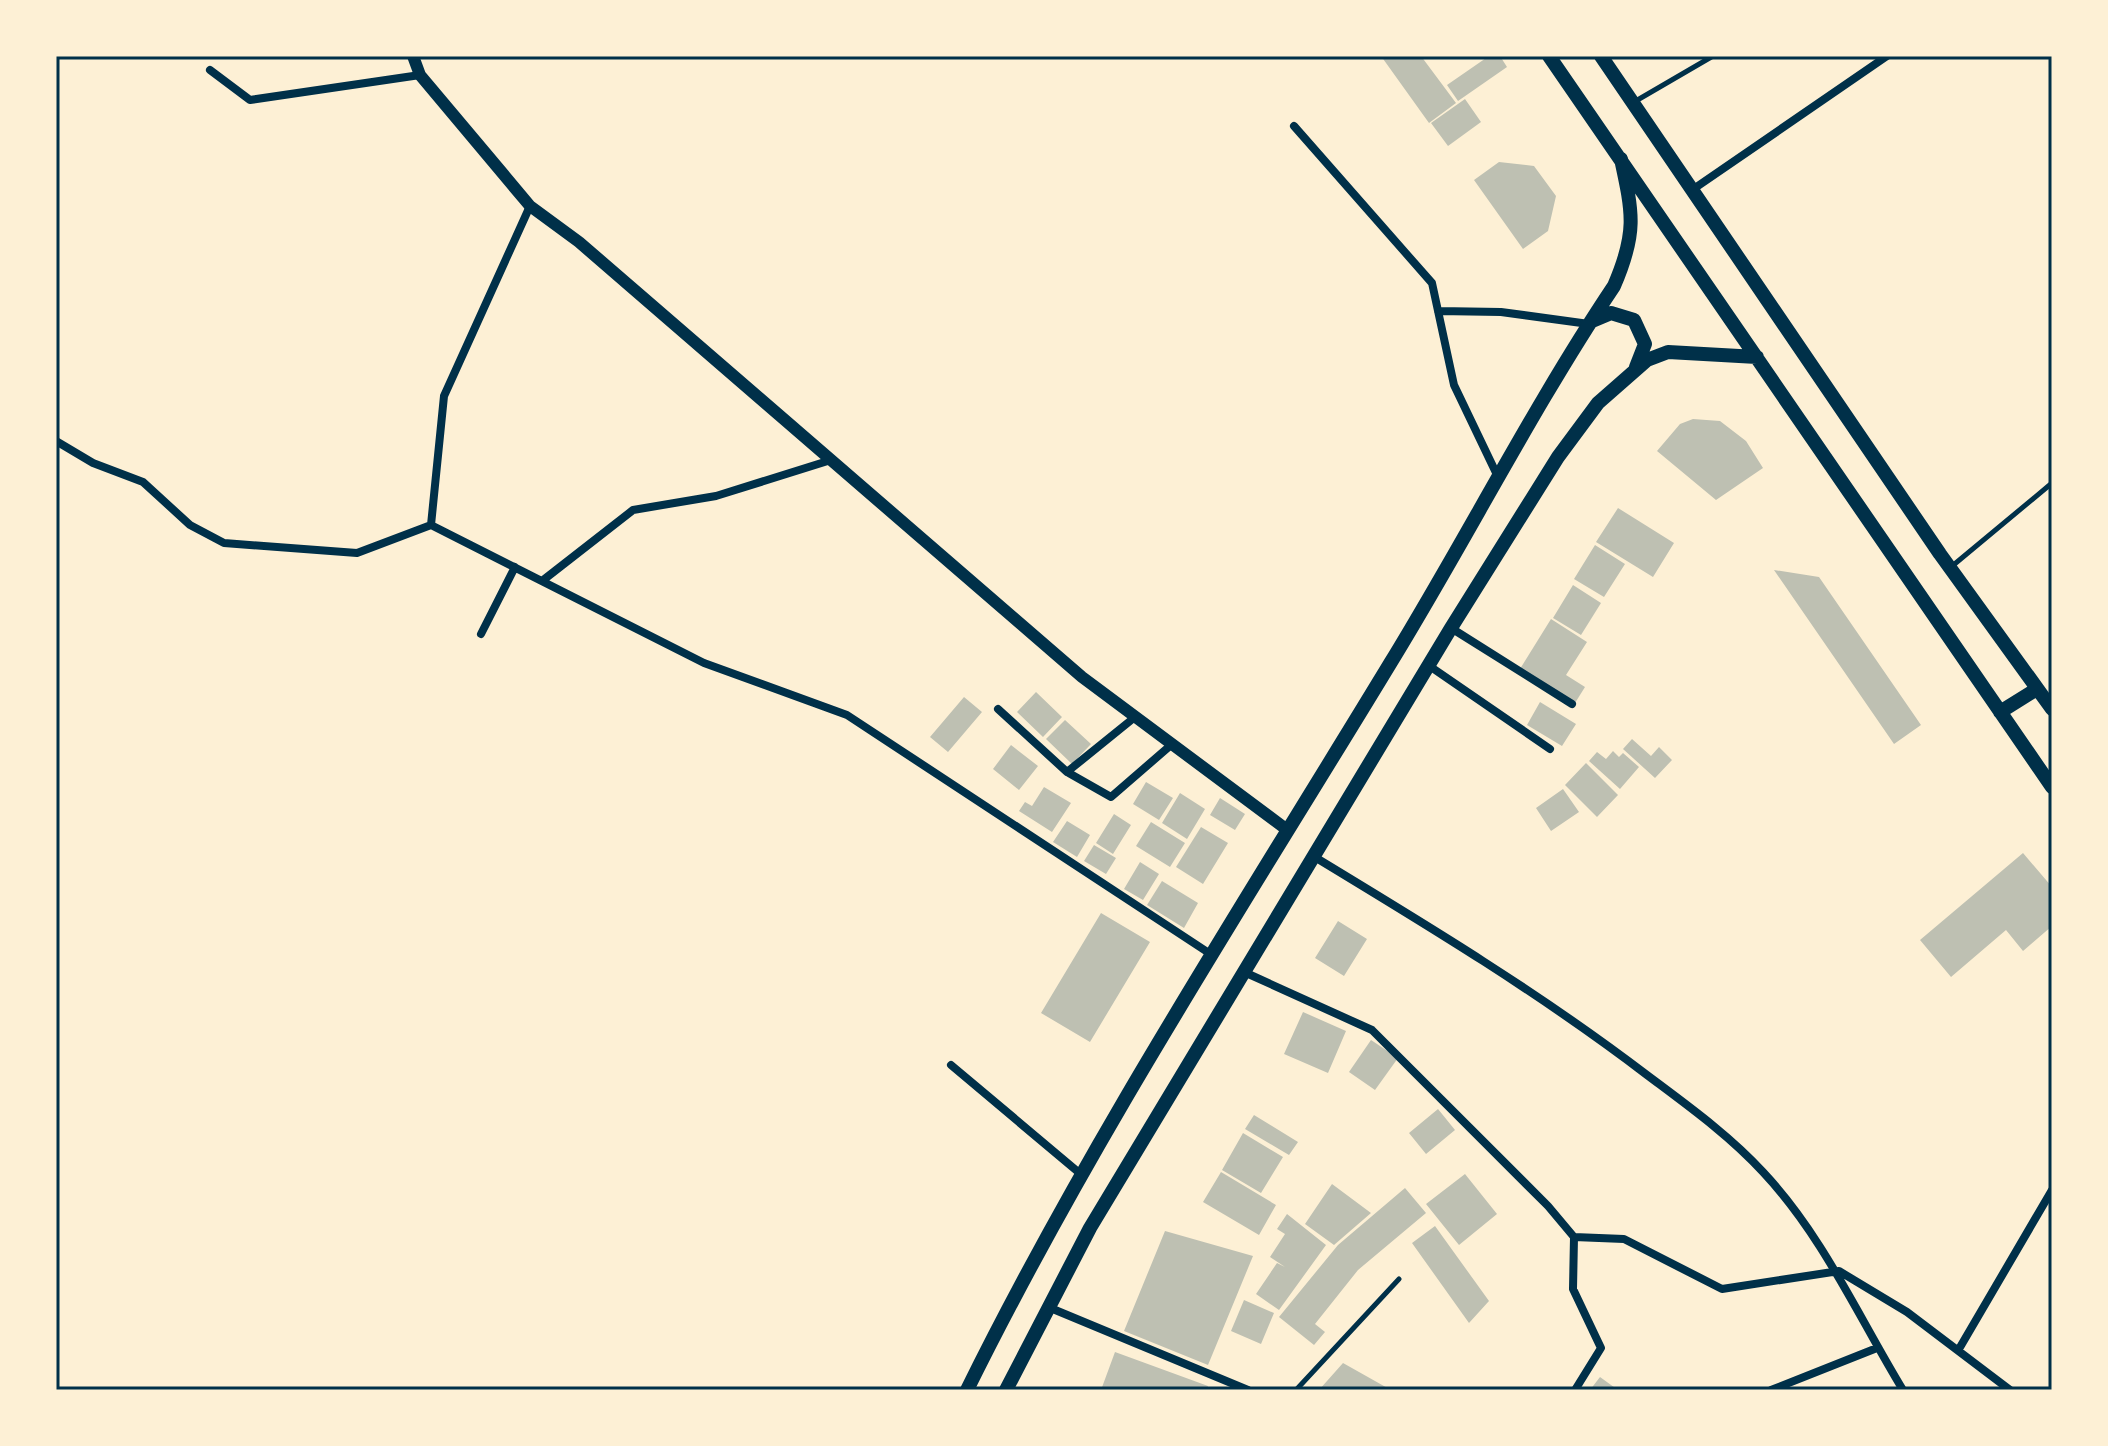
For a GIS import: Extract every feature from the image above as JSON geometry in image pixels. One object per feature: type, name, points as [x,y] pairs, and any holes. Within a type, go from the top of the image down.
[{"type":"main road","points":[[1549,56],[2052,787]]},
{"type":"main road","points":[[1601,56],[1951,568],[2052,709]]},
{"type":"main road","points":[[967,1390],[1016,1292],[1212,955],[1614,286],[1628,253],[1633,216],[1621,159]]},
{"type":"main road","points":[[1589,324],[1611,313],[1634,320],[1645,344],[1635,368]]},
{"type":"main road","points":[[1006,1390],[1090,1228],[1428,665],[1558,457],[1598,403],[1635,368],[1668,352],[1757,357]]},
{"type":"main road","points":[[2000,712],[2037,689]]},
{"type":"street","points":[[413,56],[420,75],[530,206],[579,242],[1082,677],[1286,829]]},
{"type":"street","points":[[1692,190],[1887,56]]},
{"type":"street","points":[[210,70],[250,100],[420,75]]},
{"type":"street","points":[[1294,126],[1432,283],[1454,385],[1499,480]]},
{"type":"street","points":[[431,525],[436,451],[444,396],[530,206]]},
{"type":"street","points":[[1438,311],[1501,312],[1589,324]]},
{"type":"street","points":[[56,441],[93,463],[143,482],[190,525],[224,543],[357,553],[431,525],[704,663],[847,715],[1212,955]]},
{"type":"street","points":[[542,581],[633,510],[716,496],[831,460]]},
{"type":"street","points":[[481,634],[515,567]]},
{"type":"street","points":[[1451,628],[1572,704]]},
{"type":"street","points":[[1428,665],[1550,749]]},
{"type":"street","points":[[998,709],[1067,772],[1111,797],[1171,745]]},
{"type":"street","points":[[1067,772],[1135,717]]},
{"type":"street","points":[[1313,856],[1451,939],[1596,1036],[1696,1112],[1763,1172],[1839,1271],[1877,1348],[1903,1390]]},
{"type":"street","points":[[1244,972],[1372,1030],[1574,1237],[1624,1239],[1722,1289],[1839,1271],[1959,1349],[2010,1390]]},
{"type":"street","points":[[951,1065],[1083,1176]]},
{"type":"street","points":[[1959,1349],[2052,1190]]},
{"type":"street","points":[[1574,1237],[1573,1289],[1601,1348],[1575,1390]]},
{"type":"street","points":[[1048,1307],[1248,1390]]},
{"type":"street","points":[[1771,1390],[1877,1348]]},
{"type":"lane","points":[[1633,103],[1713,56]]},
{"type":"lane","points":[[1951,568],[2052,483]]},
{"type":"lane","points":[[1296,1390],[1399,1279]]},
{"type":"building","points":[[1381,56],[1421,56],[1456,103],[1429,123]]},
{"type":"building","points":[[1489,56],[1500,56],[1507,67],[1458,101],[1447,85]]},
{"type":"building","points":[[1465,99],[1481,122],[1448,146],[1431,123]]},
{"type":"building","points":[[1499,162],[1534,166],[1556,196],[1548,231],[1523,249],[1474,180]]},
{"type":"building","points":[[1693,419],[1720,421],[1746,441],[1763,468],[1716,500],[1657,451],[1680,424]]},
{"type":"building","points":[[1618,508],[1674,543],[1653,577],[1596,542]]},
{"type":"building","points":[[1595,545],[1625,564],[1604,597],[1574,579]]},
{"type":"building","points":[[1774,570],[1819,577],[1921,725],[1894,744]]},
{"type":"building","points":[[1573,585],[1601,603],[1581,635],[1553,618]]},
{"type":"building","points":[[1551,619],[1587,642],[1566,675],[1585,687],[1575,703],[1520,669]]},
{"type":"building","points":[[1036,692],[1062,717],[1043,737],[1017,712]]},
{"type":"building","points":[[964,697],[982,712],[948,752],[930,737]]},
{"type":"building","points":[[1540,702],[1576,724],[1562,746],[1527,725]]},
{"type":"building","points":[[1065,720],[1091,744],[1072,764],[1046,739]]},
{"type":"building","points":[[1632,739],[1651,756],[1659,747],[1672,760],[1655,778],[1623,749]]},
{"type":"building","points":[[1011,745],[1038,766],[1019,790],[993,769]]},
{"type":"building","points":[[1613,751],[1619,757],[1623,753],[1639,767],[1620,789],[1589,761],[1597,752],[1606,759]]},
{"type":"building","points":[[1586,763],[1618,795],[1597,817],[1565,785]]},
{"type":"building","points":[[1146,782],[1173,798],[1159,820],[1133,804]]},
{"type":"building","points":[[1044,787],[1071,803],[1052,832],[1019,811],[1025,802],[1032,806]]},
{"type":"building","points":[[1563,789],[1579,812],[1551,831],[1536,808]]},
{"type":"building","points":[[1180,793],[1205,809],[1187,839],[1162,823]]},
{"type":"building","points":[[1220,798],[1245,814],[1235,830],[1210,815]]},
{"type":"building","points":[[1114,814],[1131,825],[1113,854],[1096,843]]},
{"type":"building","points":[[1067,821],[1090,835],[1077,857],[1053,842]]},
{"type":"building","points":[[1151,822],[1185,843],[1170,867],[1136,846]]},
{"type":"building","points":[[1201,827],[1228,843],[1203,884],[1176,867]]},
{"type":"building","points":[[1094,845],[1116,858],[1106,874],[1084,861]]},
{"type":"building","points":[[2023,853],[2052,887],[2052,926],[2023,951],[2006,930],[1951,977],[1920,940]]},
{"type":"building","points":[[1140,862],[1159,874],[1143,900],[1124,889]]},
{"type":"building","points":[[1162,881],[1198,903],[1184,928],[1147,905]]},
{"type":"building","points":[[1101,913],[1150,942],[1090,1042],[1041,1013]]},
{"type":"building","points":[[1338,921],[1367,939],[1344,976],[1315,958]]},
{"type":"building","points":[[1303,1012],[1346,1031],[1328,1073],[1284,1054]]},
{"type":"building","points":[[1371,1040],[1398,1058],[1375,1090],[1349,1072]]},
{"type":"building","points":[[1438,1109],[1455,1130],[1426,1154],[1409,1133]]},
{"type":"building","points":[[1254,1115],[1298,1142],[1289,1155],[1245,1129]]},
{"type":"building","points":[[1243,1133],[1283,1157],[1261,1193],[1222,1170]]},
{"type":"building","points":[[1221,1172],[1276,1205],[1259,1235],[1203,1202]]},
{"type":"building","points":[[1465,1174],[1497,1214],[1459,1245],[1426,1204]]},
{"type":"building","points":[[1332,1184],[1371,1213],[1334,1245],[1305,1224]]},
{"type":"building","points":[[1405,1188],[1426,1213],[1358,1270],[1315,1324],[1325,1332],[1314,1345],[1279,1317],[1338,1245]]},
{"type":"building","points":[[1287,1214],[1326,1245],[1279,1310],[1256,1294],[1277,1263],[1285,1267],[1270,1257],[1285,1234],[1277,1229]]},
{"type":"building","points":[[1435,1226],[1489,1301],[1469,1323],[1412,1243]]},
{"type":"building","points":[[1165,1231],[1253,1256],[1208,1365],[1124,1331]]},
{"type":"building","points":[[1244,1300],[1274,1313],[1261,1344],[1231,1331]]},
{"type":"building","points":[[1115,1352],[1208,1386],[1207,1390],[1101,1390]]},
{"type":"building","points":[[1343,1363],[1391,1390],[1319,1390]]},
{"type":"building","points":[[1600,1377],[1618,1390],[1590,1390]]}]
